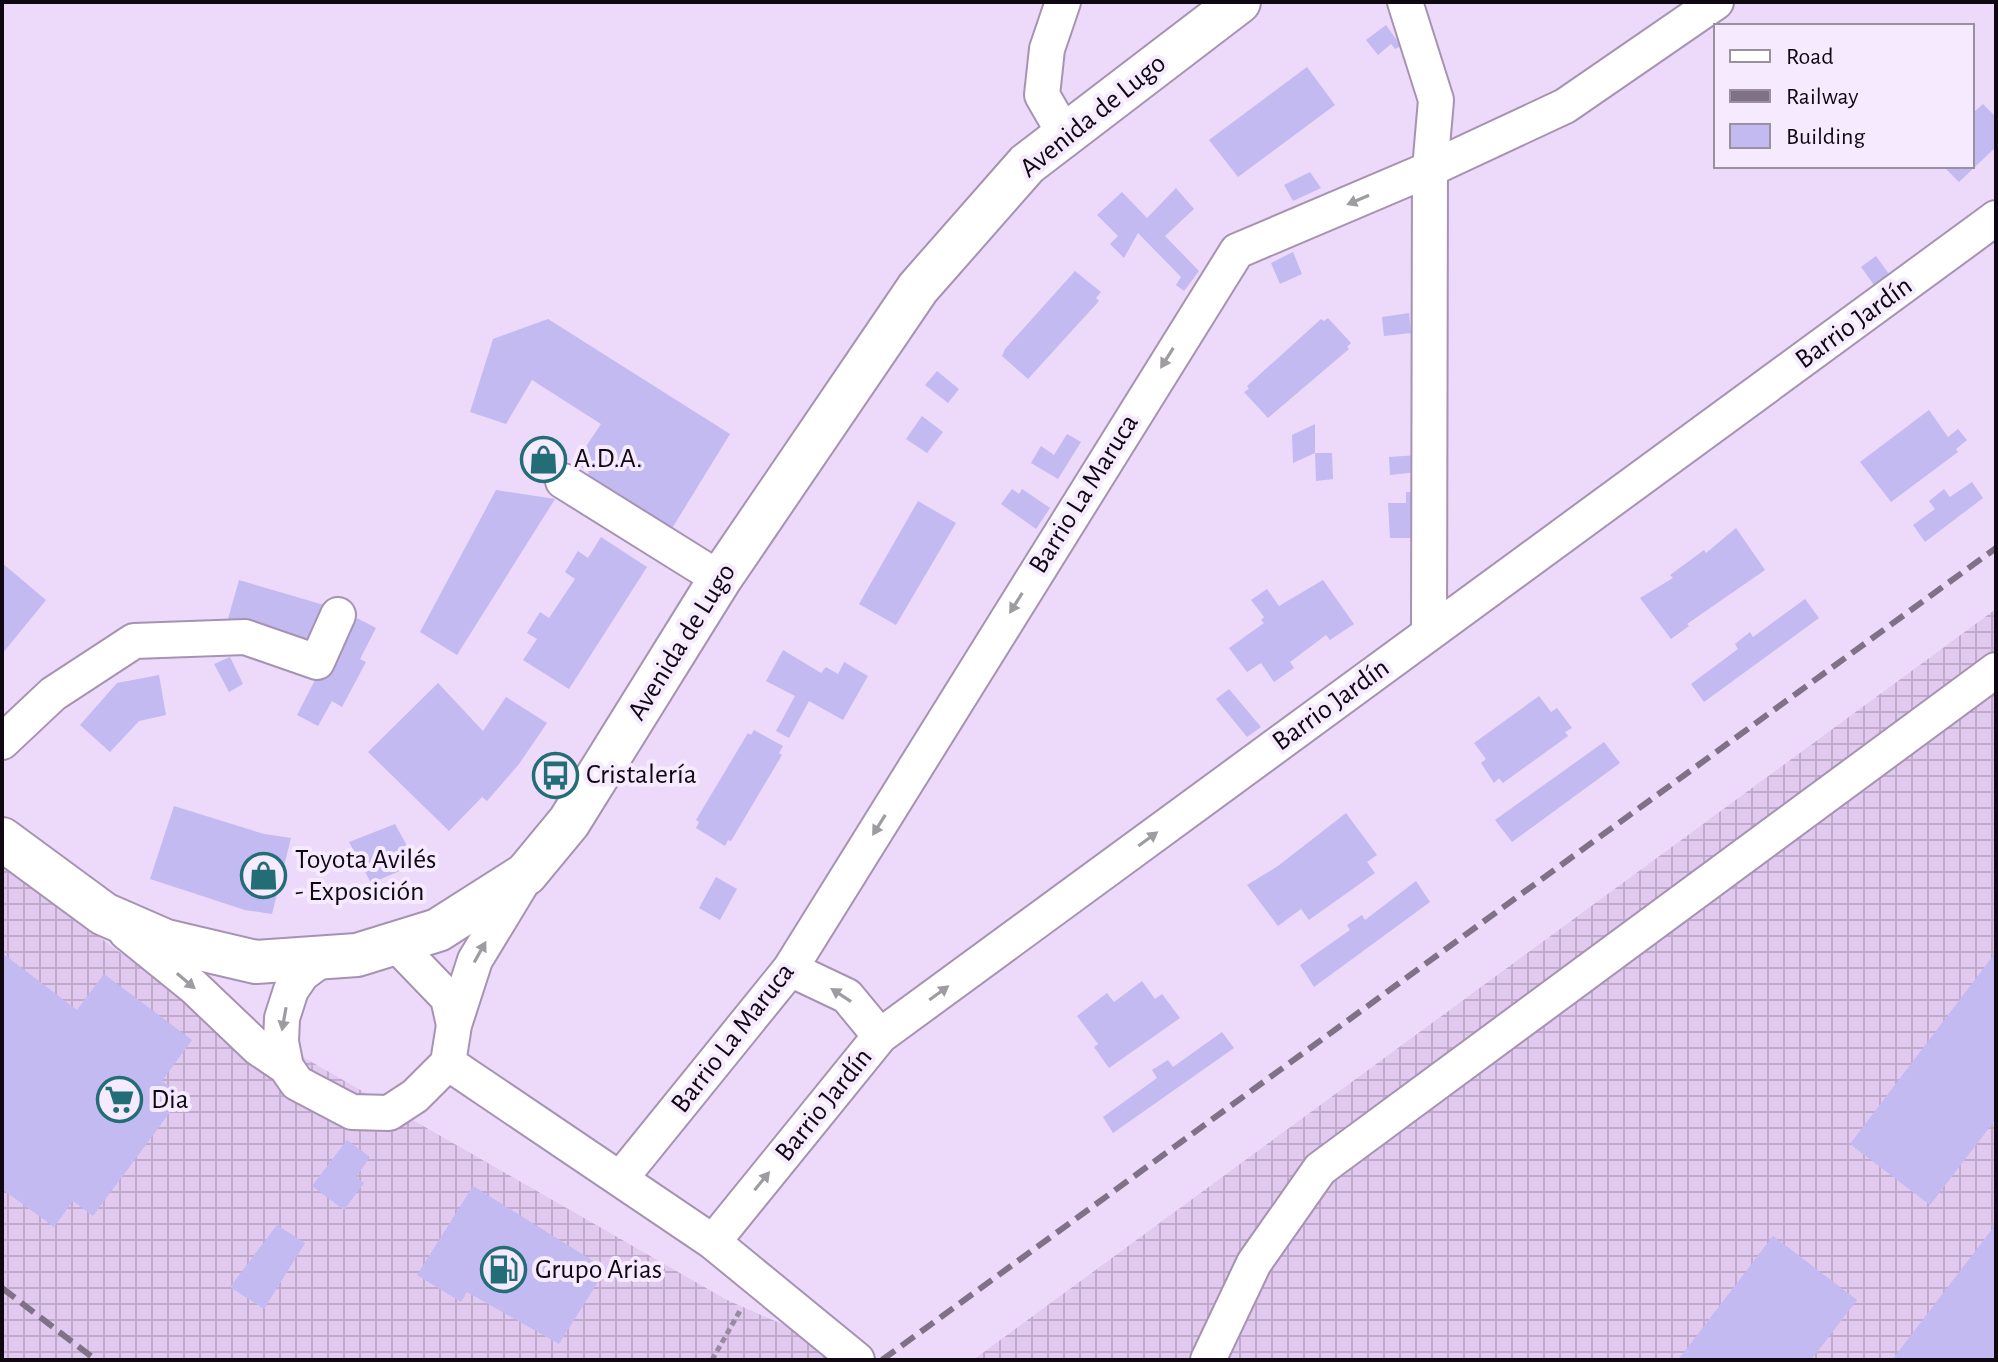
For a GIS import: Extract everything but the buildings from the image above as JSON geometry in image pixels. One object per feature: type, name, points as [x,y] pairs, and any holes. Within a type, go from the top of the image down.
[{"type":"main road","name":"Avenida de Lugo","points":[[2,839],[104,914],[166,941],[256,962],[357,955],[438,930],[526,874],[569,822],[720,579],[918,288],[1027,164],[1239,2]]},
{"type":"street","points":[[1063,2],[1047,49],[1042,95],[1065,135]]},
{"type":"street","points":[[1405,2],[1436,100],[1430,169],[1429,633]]},
{"type":"street","name":"Barrio La Maruca","points":[[620,1179],[790,969],[1237,251],[1430,169],[1565,106],[1716,2]]},
{"type":"street","name":"Barrio Jardín","points":[[713,1242],[880,1036],[1996,218]]},
{"type":"street","points":[[563,481],[720,579]]},
{"type":"street","points":[[2,742],[53,694],[134,641],[245,637],[317,662],[338,615]]},
{"type":"street","points":[[1208,1359],[1254,1263],[1320,1169],[1996,670]]},
{"type":"street","points":[[104,914],[194,987],[258,1048],[286,1067],[297,1083],[352,1112],[389,1113],[415,1096],[448,1063],[454,1025],[475,960],[526,874]]},
{"type":"street","points":[[395,943],[448,998],[454,1025]]},
{"type":"street","points":[[286,1067],[281,1042],[282,1018],[291,990],[302,974],[325,957]]},
{"type":"street","points":[[790,969],[847,996],[880,1036]]},
{"type":"street","points":[[448,1063],[713,1242],[857,1360]]},
{"type":"path","points":[[712,1360],[758,1278]]},
{"type":"shaded area","points":[[1996,609],[1996,1360],[973,1360]]},
{"type":"shaded area","points":[[2,861],[116,950],[727,1300],[864,1360],[2,1360]]},
{"type":"railway","points":[[882,1360],[1996,548]]},
{"type":"railway","points":[[2,1288],[96,1360]]},
{"type":"place","name":"A.D.A.","points":[[543,459]]},
{"type":"place","name":"Cristalería","points":[[555,775]]},
{"type":"place","name":"Toyota Avilés - Exposición","points":[[264,876]]},
{"type":"place","name":"Dia","points":[[120,1100]]},
{"type":"place","name":"Grupo Arias","points":[[504,1270]]}]
